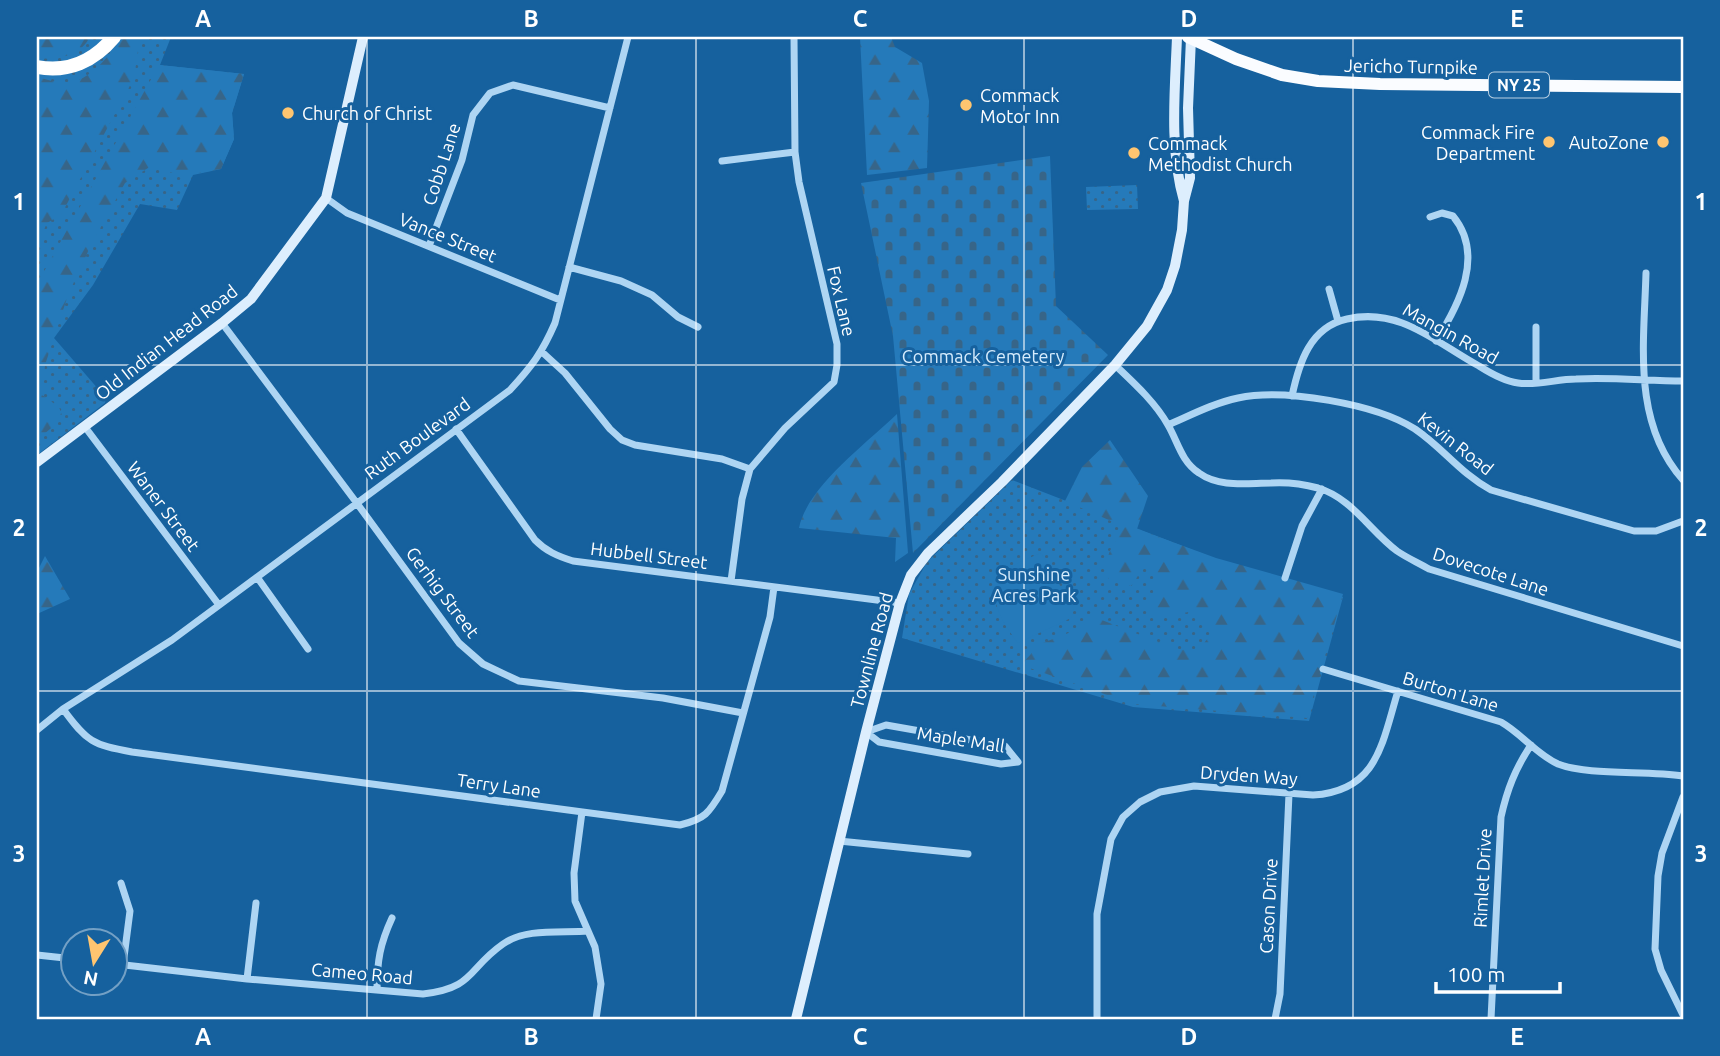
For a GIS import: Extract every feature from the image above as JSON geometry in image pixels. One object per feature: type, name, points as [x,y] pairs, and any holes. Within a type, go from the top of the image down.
[{"type":"highway","points":[[37,67],[65,68],[84,63],[102,51],[114,37]]},
{"type":"main road","name":"Old Indian Head Road","points":[[37,462],[251,299],[327,198],[363,37]]},
{"type":"main road","points":[[1177,37],[1175,132],[1177,178],[1184,201]]},
{"type":"main road","points":[[1184,201],[1190,178],[1190,37]]},
{"type":"main road","name":"Jericho Turnpike","points":[[1190,37],[1236,59],[1282,75],[1318,81],[1683,87]]},
{"type":"main road","name":"Townline Road","points":[[796,1019],[866,732],[900,603],[911,575],[928,553],[1115,365],[1147,327],[1167,290],[1175,266],[1184,201]]},
{"type":"street","name":"Ruth Boulevard","points":[[37,730],[64,709],[172,640],[510,390],[542,352],[555,323],[628,37]]},
{"type":"street","name":"Fox Lane","points":[[731,581],[742,499],[750,469],[785,428],[834,383],[837,365],[837,344],[807,225],[795,152],[794,37]]},
{"type":"street","name":"Cobb Lane","points":[[429,246],[462,160],[473,115],[491,93],[513,85],[610,108]]},
{"type":"street","points":[[723,161],[795,152]]},
{"type":"street","name":"Vance Street","points":[[327,198],[347,213],[560,300]]},
{"type":"street","points":[[1430,217],[1442,213],[1453,216],[1461,225],[1467,262],[1461,296],[1436,341]]},
{"type":"street","points":[[569,267],[621,281],[652,295],[678,317],[698,327]]},
{"type":"street","points":[[1646,272],[1644,380],[1655,435],[1670,465],[1683,480]]},
{"type":"street","points":[[1329,289],[1338,321]]},
{"type":"street","name":"Mangin Road","points":[[1292,396],[1301,360],[1310,344],[1322,331],[1338,321],[1363,315],[1380,315],[1413,327],[1494,375],[1516,383],[1576,379],[1683,381]]},
{"type":"street","name":"Gerhig Street","points":[[222,323],[459,643],[483,664],[519,681],[663,698],[743,713]]},
{"type":"street","points":[[1536,327],[1536,383]]},
{"type":"street","points":[[542,352],[565,373],[622,440],[635,445],[722,458],[750,469]]},
{"type":"street","name":"Dovecote Lane","points":[[1115,365],[1156,407],[1189,464],[1213,481],[1233,484],[1283,482],[1321,489],[1351,507],[1397,550],[1429,569],[1458,580],[1683,646]]},
{"type":"street","name":"Kevin Road","points":[[1168,425],[1237,398],[1263,394],[1356,406],[1400,420],[1431,441],[1470,478],[1491,490],[1634,531],[1656,531],[1683,521]]},
{"type":"street","name":"Waner Street","points":[[85,427],[219,604]]},
{"type":"street","name":"Hubbell Street","points":[[456,429],[535,540],[557,556],[573,561],[900,603]]},
{"type":"street","points":[[1285,578],[1302,526],[1321,489]]},
{"type":"street","points":[[257,577],[308,649]]},
{"type":"street","name":"Terry Lane","points":[[64,709],[89,740],[103,747],[122,751],[680,825],[699,820],[711,810],[722,791],[770,617],[774,587]]},
{"type":"street","name":"Burton Lane","points":[[1323,669],[1501,722],[1518,732],[1545,757],[1560,765],[1578,769],[1683,776]]},
{"type":"street","name":"Dryden Way","points":[[1097,1019],[1097,914],[1111,839],[1123,817],[1140,802],[1175,788],[1194,786],[1289,794],[1331,794],[1358,782],[1371,766],[1381,745],[1398,691]]},
{"type":"street","name":"Maple Mall","points":[[886,725],[1005,746],[1018,762],[1001,764],[879,742],[866,732],[886,725]]},
{"type":"street","name":"Rimlet Drive","points":[[1491,1019],[1501,817],[1506,791],[1516,768],[1531,746]]},
{"type":"street","name":"Cason Drive","points":[[1275,1019],[1280,994],[1289,794]]},
{"type":"street","points":[[1683,797],[1662,853],[1658,876],[1655,949],[1661,971],[1680,998],[1683,1015]]},
{"type":"street","points":[[582,812],[574,873],[575,901],[595,947],[601,984],[596,1019]]},
{"type":"street","points":[[839,841],[968,854]]},
{"type":"street","points":[[121,883],[130,911],[127,926]]},
{"type":"street","points":[[247,979],[256,904]]},
{"type":"street","points":[[377,990],[377,962],[382,940],[392,918]]},
{"type":"street","name":"Cameo Road","points":[[130,965],[247,979],[423,994],[444,992],[466,981],[504,943],[526,935],[588,931]]},
{"type":"street","points":[[37,955],[60,957]]},
{"type":"green space","points":[[37,37],[108,37],[76,60],[49,64],[37,63]]},
{"type":"green space","points":[[37,37],[90,37],[80,49],[67,56],[37,58]]},
{"type":"green space","points":[[119,37],[171,37],[160,65],[244,74],[232,113],[234,139],[221,169],[193,175],[177,210],[140,204],[93,285],[54,338],[106,398],[105,403],[37,455],[37,72],[57,74]]},
{"type":"green space","points":[[122,37],[140,37],[134,78],[61,215],[47,223],[37,245],[37,77],[65,83],[83,78],[98,66]]},
{"type":"green space","points":[[860,37],[891,37],[895,47],[922,63],[929,101],[927,168],[867,175]]},
{"type":"green space","points":[[159,65],[244,74],[232,113],[234,139],[221,169],[182,176],[151,166],[125,183],[91,245],[68,295],[45,365],[42,395],[59,407],[63,418],[37,440],[37,284]]},
{"type":"green space","name":"Commack Cemetery","points":[[1050,156],[1056,306],[1108,355],[913,553],[893,336],[861,183]]},
{"type":"green space","points":[[1137,185],[1138,209],[1087,210],[1086,187]]},
{"type":"green space","points":[[897,414],[908,553],[895,562],[896,538],[799,528],[813,497],[840,466]]},
{"type":"green space","points":[[1110,440],[1148,496],[1137,529],[1216,558],[1343,594],[1307,718],[1133,704],[1021,665],[1040,644],[1084,627],[1094,617],[1176,649],[1198,651],[1211,634],[1193,611],[1160,618],[1148,612],[1157,576],[1144,567],[1131,586],[1109,581],[1108,558],[1112,546],[1125,527],[1065,501],[1082,467]]},
{"type":"green space","name":"Sunshine Acres Park","points":[[1012,480],[1216,559],[1343,597],[1309,721],[1133,707],[902,638],[909,594],[927,562]]},
{"type":"green space","points":[[1041,553],[1074,609],[1071,618],[1018,643],[1001,618],[995,599],[996,590],[1005,572]]},
{"type":"green space","points":[[45,556],[70,599],[37,614],[37,572]]},
{"type":"place","name":"Commack Motor Inn","points":[[966,105]]},
{"type":"place","name":"Church of Christ","points":[[288,113]]},
{"type":"place","name":"Commack Fire Department","points":[[1549,142]]},
{"type":"place","name":"AutoZone","points":[[1663,142]]},
{"type":"place","name":"Commack Methodist Church","points":[[1134,153]]}]
